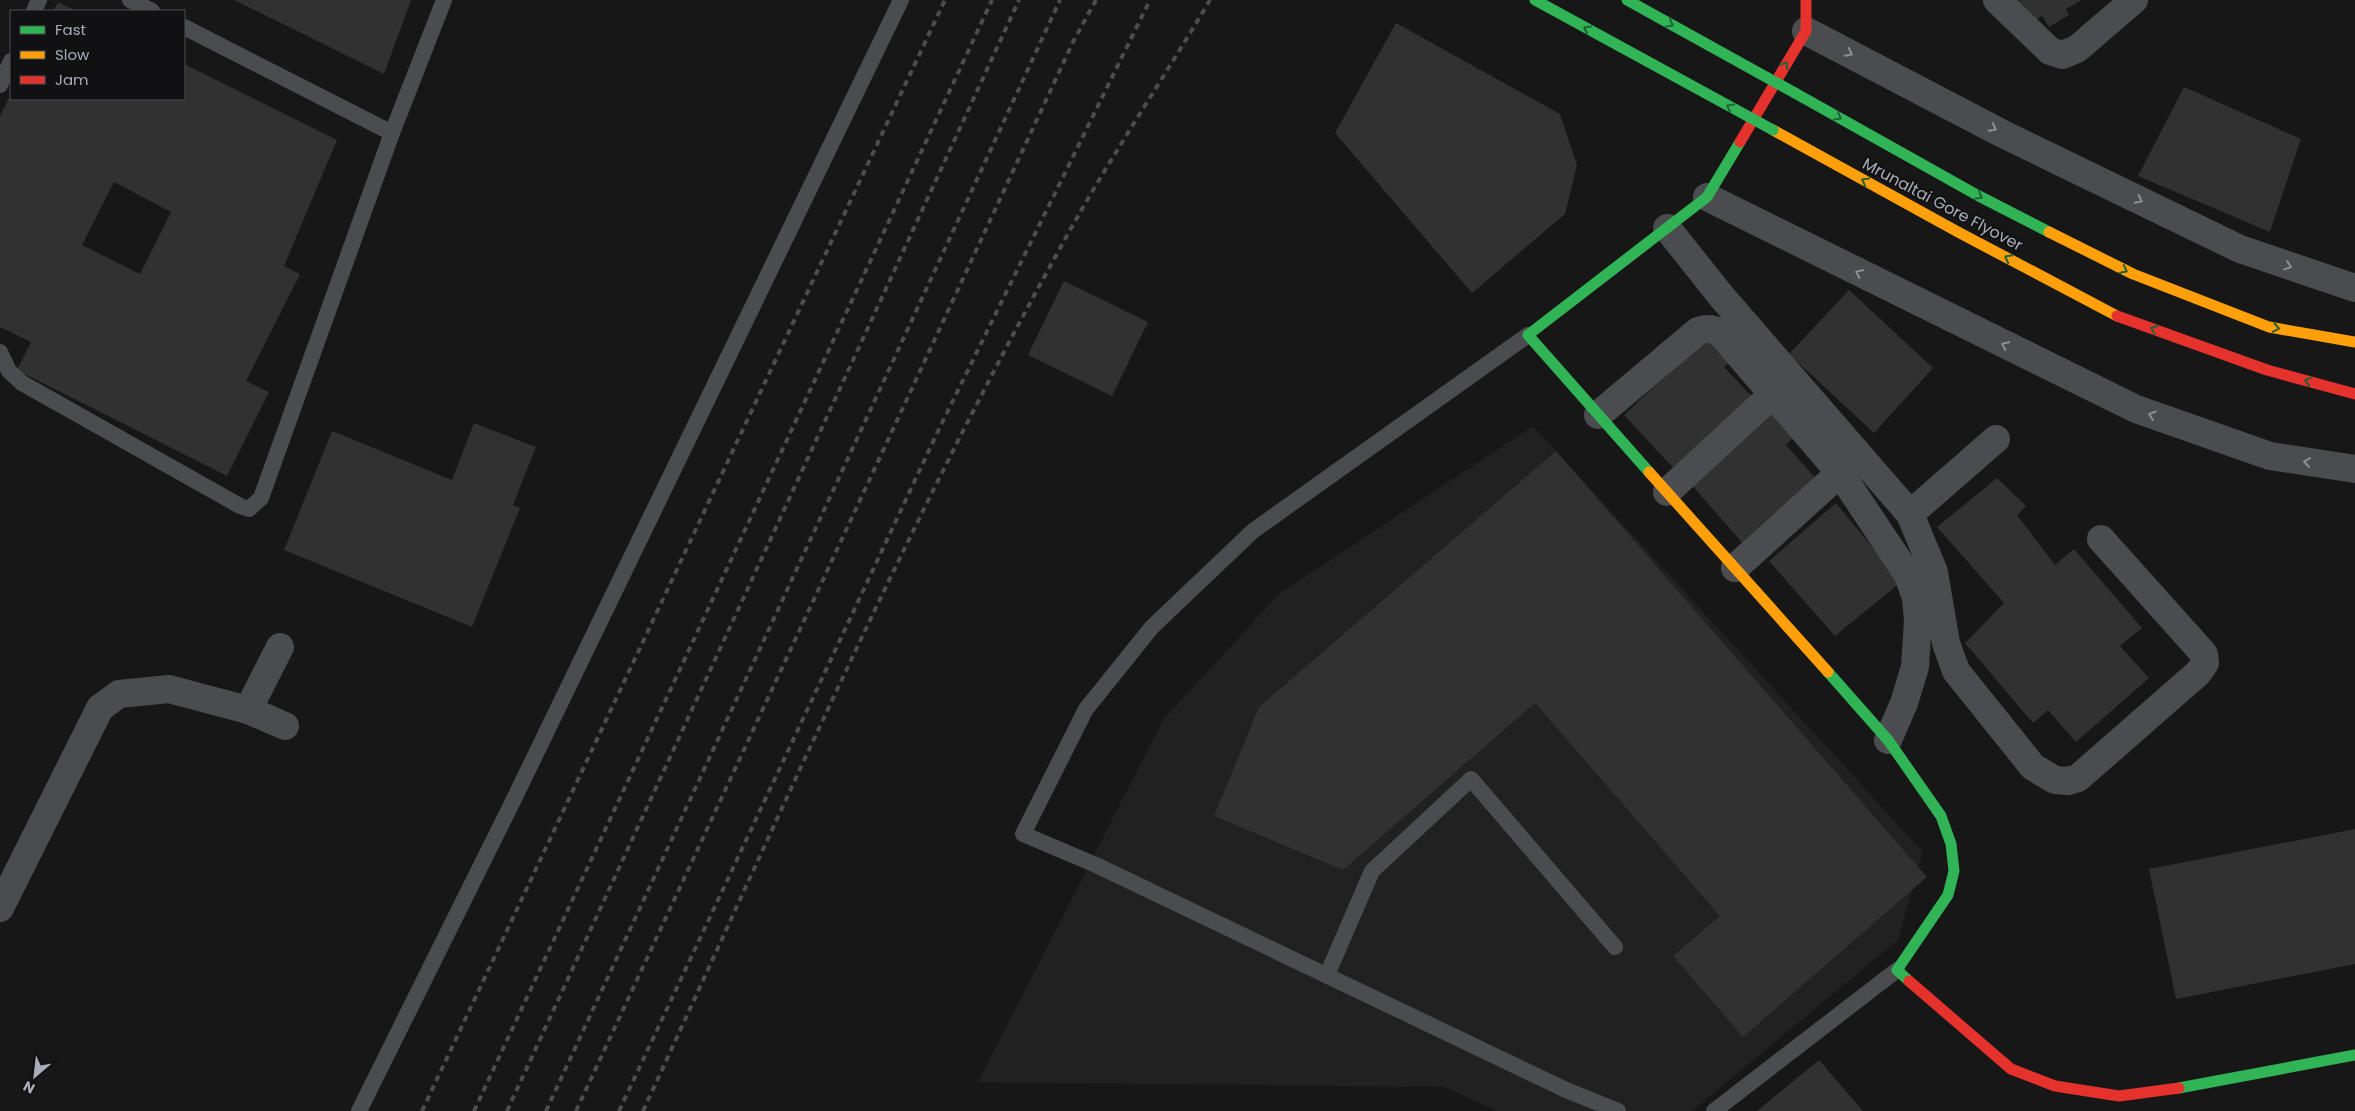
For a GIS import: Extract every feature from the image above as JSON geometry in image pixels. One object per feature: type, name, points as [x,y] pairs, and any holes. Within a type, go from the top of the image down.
[{"type":"street","name":"Mrunaltai Gore Flyover","points":[[1535,0],[1966,236],[2122,318],[2267,370],[2355,394]]},
{"type":"street","name":"Mrunaltai Gore Flyover","points":[[1628,0],[1977,195],[2133,274],[2269,327],[2355,342]]},
{"type":"street","points":[[1806,0],[1806,31],[1706,197],[1528,335],[1888,740],[1941,816],[1951,844],[1954,870],[1948,895],[1897,970],[2011,1069],[2055,1086],[2119,1096],[2204,1085],[2355,1055]]},
{"type":"street","points":[[1997,0],[2050,51],[2062,55],[2077,49],[2134,0]]},
{"type":"street","points":[[1806,31],[2003,134],[2240,249],[2355,288]]},
{"type":"street","points":[[1706,197],[2136,409],[2270,456],[2355,469]]},
{"type":"street","points":[[1667,228],[1722,297],[1910,514],[1934,572],[1946,642],[1956,671],[2033,767],[2054,780],[2068,782],[2078,778],[2198,673],[2205,662],[2204,654],[2101,539]]},
{"type":"street","points":[[1598,415],[1698,331],[1707,328],[1715,329],[1722,335],[1840,473],[1908,575],[1916,598],[1918,621],[1915,667],[1904,703],[1888,740]]},
{"type":"street","points":[[1667,492],[1773,394]]},
{"type":"street","points":[[1910,514],[1996,439]]},
{"type":"street","points":[[1735,568],[1840,473]]},
{"type":"street","points":[[248,710],[280,647]]},
{"type":"street","points":[[0,908],[89,726],[100,708],[119,694],[169,689],[248,710],[285,726]]},
{"type":"lane","points":[[130,0],[150,10]]},
{"type":"lane","points":[[0,352],[9,371],[22,383],[240,506],[249,509],[256,505],[262,498],[392,133],[444,0]]},
{"type":"lane","points":[[359,1111],[514,799],[901,0]]},
{"type":"lane","points":[[185,28],[392,133]]},
{"type":"lane","points":[[0,85],[10,62]]},
{"type":"lane","points":[[1528,335],[1253,531],[1152,627],[1086,709],[1024,834],[1096,865],[1566,1090],[1618,1111]]},
{"type":"lane","points":[[1327,975],[1372,871],[1471,779],[1615,947]]},
{"type":"lane","points":[[1714,1111],[1897,970]]},
{"type":"shaded area","points":[[1533,426],[1923,852],[1898,940],[1692,1111],[1496,1111],[1445,1087],[978,1082],[1163,720],[1279,594]]},
{"type":"building","points":[[234,0],[411,0],[384,74]]},
{"type":"building","points":[[2021,0],[2082,0],[2066,9],[2069,15],[2049,27],[2042,16],[2029,24],[2017,2]]},
{"type":"building","points":[[58,2],[74,10],[54,10]]},
{"type":"building","points":[[1396,23],[1560,114],[1577,165],[1565,214],[1472,293],[1335,133]]},
{"type":"building","points":[[185,64],[337,140],[284,266],[300,274],[246,381],[269,392],[227,476],[17,370],[31,342],[0,327],[0,116],[10,96],[10,100],[185,100]],"holes":[[[114,182],[171,212],[140,274],[82,245]]]},
{"type":"building","points":[[2184,87],[2301,139],[2270,232],[2138,176]]},
{"type":"building","points":[[1064,281],[1148,322],[1112,396],[1028,355]]},
{"type":"building","points":[[1849,290],[1933,368],[1874,433],[1789,354]]},
{"type":"building","points":[[1710,334],[1733,359],[1724,367],[1756,401],[1678,473],[1624,415]]},
{"type":"building","points":[[1775,409],[1797,434],[1786,445],[1818,481],[1745,546],[1690,483]]},
{"type":"building","points":[[474,423],[536,447],[513,505],[520,508],[472,627],[284,550],[332,431],[452,480]]},
{"type":"building","points":[[1556,451],[1927,877],[1743,1037],[1673,956],[1720,916],[1535,703],[1343,870],[1214,816],[1259,707]]},
{"type":"building","points":[[1997,478],[2026,506],[2017,515],[2055,565],[2074,549],[2142,628],[2120,646],[2149,678],[2076,742],[2048,710],[2033,723],[1965,643],[2004,603],[1937,527]]},
{"type":"building","points":[[1836,503],[1901,582],[1835,636],[1769,561]]},
{"type":"building","points":[[2355,829],[2355,964],[2176,999],[2149,869]]},
{"type":"building","points":[[1819,1060],[1863,1111],[1757,1111]]},
{"type":"railway","points":[[422,1111],[945,0]]},
{"type":"railway","points":[[474,1111],[992,0]]},
{"type":"railway","points":[[507,1111],[1019,0]]},
{"type":"railway","points":[[546,1111],[1060,0]]},
{"type":"railway","points":[[576,1111],[1073,42],[1096,0]]},
{"type":"railway","points":[[619,1111],[939,429],[1150,0]]},
{"type":"railway","points":[[643,1111],[845,672],[897,563],[1006,347],[1081,210],[1210,0]]},
{"type":"traffic: fast","points":[[1535,0],[1773,130]]},
{"type":"traffic: fast","points":[[1627,0],[1795,93]]},
{"type":"traffic: fast","points":[[1795,93],[1977,195],[2049,232]]},
{"type":"traffic: fast","points":[[1649,472],[1528,335],[1707,197],[1740,142]]},
{"type":"traffic: fast","points":[[1828,672],[1888,740],[1941,816],[1951,844],[1954,871],[1948,895],[1897,970],[1909,981]]},
{"type":"traffic: fast","points":[[2179,1088],[2355,1055]]},
{"type":"traffic: slow","points":[[1773,130],[1958,232],[2117,316]]},
{"type":"traffic: slow","points":[[2049,232],[2133,274],[2269,327],[2355,342]]},
{"type":"traffic: slow","points":[[1649,472],[1828,672]]},
{"type":"traffic: jam","points":[[1740,142],[1806,31],[1806,0]]},
{"type":"traffic: jam","points":[[2117,316],[2267,370],[2355,394]]},
{"type":"traffic: jam","points":[[1909,981],[2011,1069],[2055,1086],[2119,1096],[2179,1088]]}]
